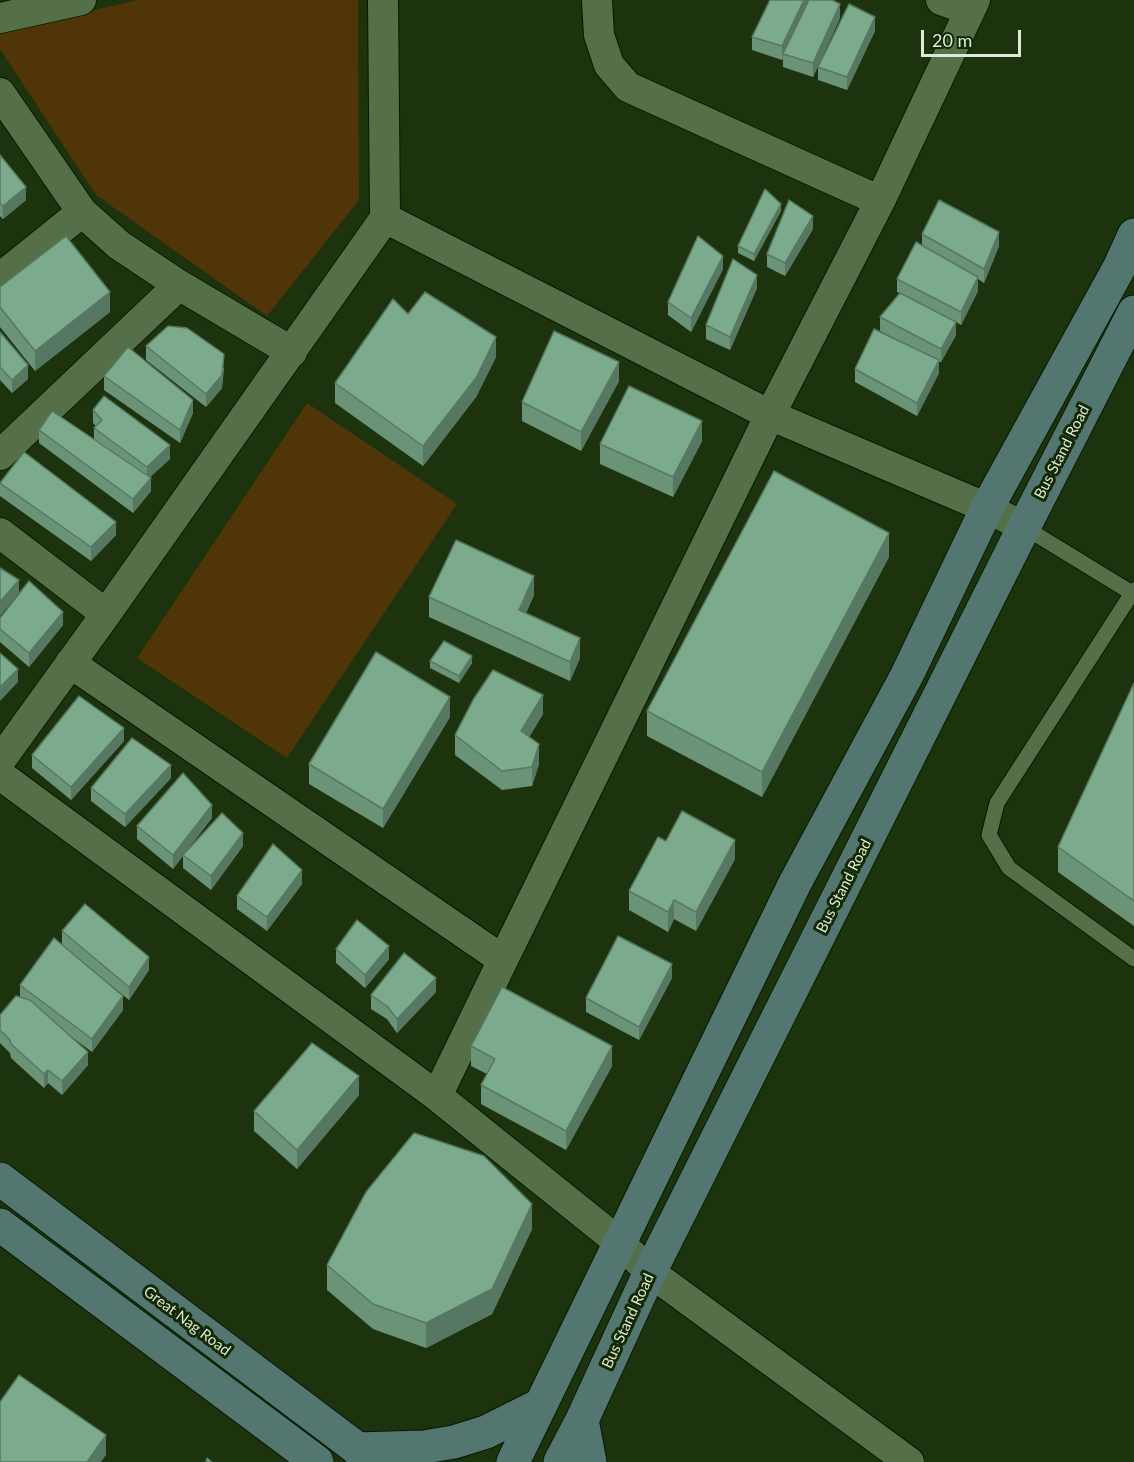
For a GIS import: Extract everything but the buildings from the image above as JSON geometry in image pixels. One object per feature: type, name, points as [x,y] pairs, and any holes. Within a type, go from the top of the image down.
[{"type":"main road","points":[[513,1462],[795,884],[907,675],[987,508],[1119,268],[1134,235]]},
{"type":"main road","name":"Bus Stand Road","points":[[560,1462],[582,1420],[650,1272],[1024,526],[1134,312]]},
{"type":"main road","name":"Great Nag Road","points":[[0,1179],[366,1455]]},
{"type":"main road","points":[[0,1225],[317,1462]]},
{"type":"main road","points":[[366,1455],[454,1442],[486,1432],[540,1405]]},
{"type":"main road","points":[[582,1420],[590,1462]]},
{"type":"street","points":[[0,18],[81,0]]},
{"type":"street","points":[[0,761],[386,218],[383,0]]},
{"type":"street","points":[[597,0],[599,35],[609,65],[628,87],[880,201]]},
{"type":"street","points":[[437,1096],[770,415],[880,201],[973,5],[941,0]]},
{"type":"street","points":[[0,93],[82,212],[119,245],[179,285],[292,352]]},
{"type":"street","points":[[0,278],[82,212]]},
{"type":"street","points":[[386,218],[770,415],[1024,526]]},
{"type":"street","points":[[0,455],[179,285]]},
{"type":"street","points":[[0,533],[106,614]]},
{"type":"street","points":[[70,663],[502,960]]},
{"type":"street","points":[[0,776],[437,1096],[620,1243],[650,1272],[909,1462]]},
{"type":"lane","points":[[1024,526],[1133,591],[997,804],[989,835],[1010,868],[1134,959]]},
{"type":"shaded area","points":[[138,0],[358,0],[359,200],[267,316],[96,195],[0,49],[0,32]]},
{"type":"shaded area","points":[[307,403],[457,504],[287,758],[137,658]]}]
